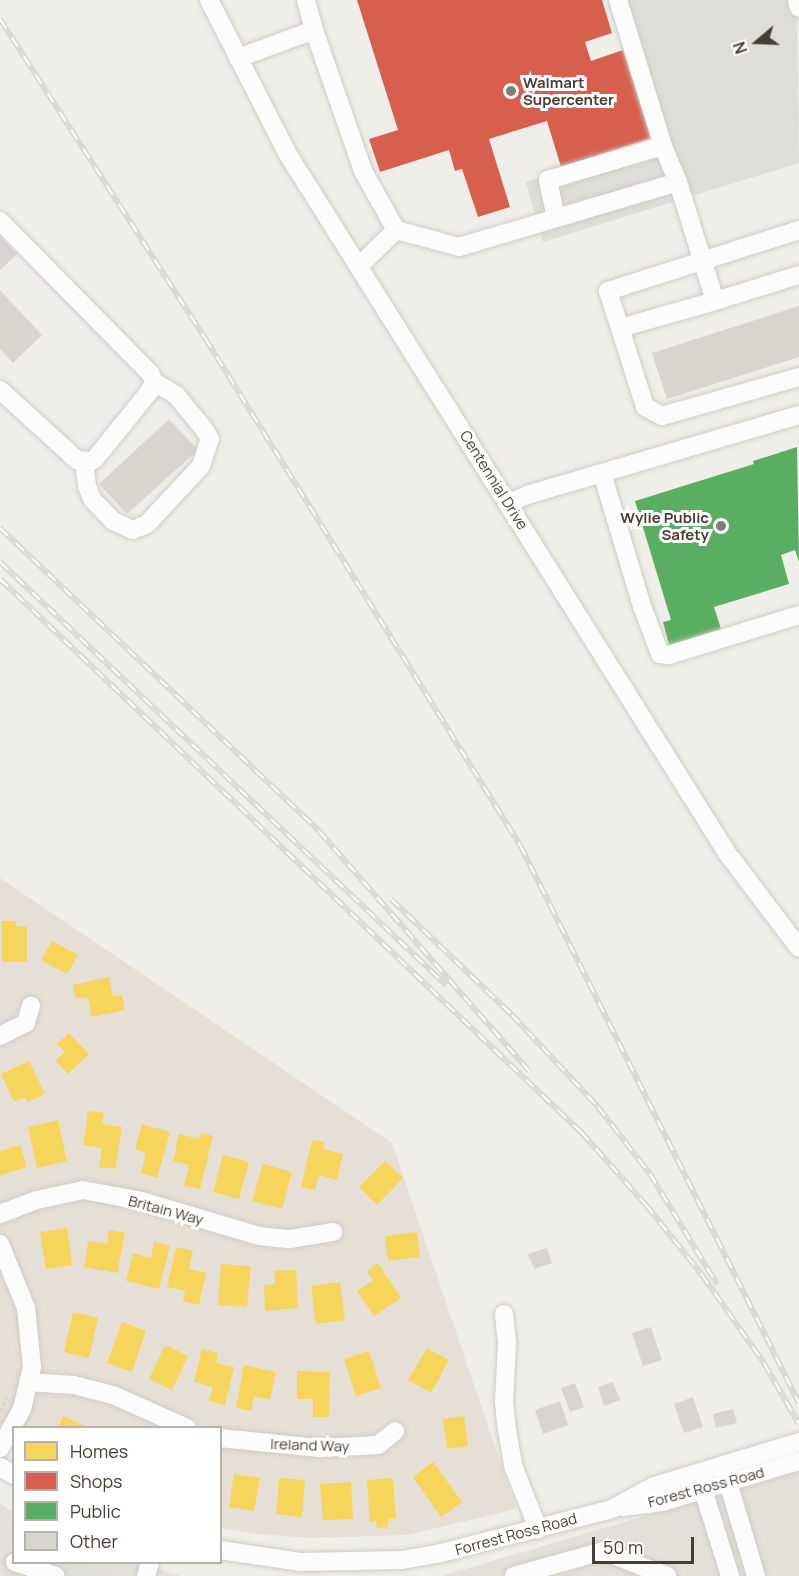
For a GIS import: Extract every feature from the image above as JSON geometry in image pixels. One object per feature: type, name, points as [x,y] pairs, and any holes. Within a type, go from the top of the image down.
[{"type":"street","name":"Centennial Drive","points":[[208,0],[289,156],[727,854],[799,948]]},
{"type":"street","points":[[306,0],[314,30],[363,171],[396,230],[459,247],[678,182]]},
{"type":"street","points":[[618,0],[663,146],[678,182],[715,301]]},
{"type":"street","points":[[797,0],[799,8]]},
{"type":"street","points":[[238,58],[314,30]]},
{"type":"street","points":[[556,219],[548,180],[663,146]]},
{"type":"street","points":[[0,221],[150,374],[154,382],[176,395],[210,439],[201,465],[147,524],[133,530],[113,522],[92,499],[87,486],[84,461]]},
{"type":"street","points":[[359,266],[396,230]]},
{"type":"street","points":[[799,230],[609,291],[645,407],[662,416],[799,376]]},
{"type":"street","points":[[621,328],[799,275]]},
{"type":"street","points":[[0,390],[77,459],[84,461],[94,460],[149,392],[154,382]]},
{"type":"street","points":[[508,504],[527,495],[799,415]]},
{"type":"street","points":[[602,473],[645,615],[660,654],[669,655],[799,615]]},
{"type":"street","points":[[0,1036],[26,1023],[31,1006]]},
{"type":"street","name":"Britain Way","points":[[0,1214],[37,1200],[83,1190],[141,1201],[259,1236],[290,1239],[333,1232]]},
{"type":"street","points":[[0,1244],[26,1308],[32,1367],[22,1409],[12,1426]]},
{"type":"street","points":[[504,1314],[507,1343],[504,1402],[507,1430],[514,1468],[538,1529]]},
{"type":"street","points":[[28,1382],[74,1384],[113,1395],[183,1426]]},
{"type":"street","points":[[0,1448],[12,1427]]},
{"type":"street","name":"Ireland Way","points":[[222,1438],[319,1448],[378,1445],[395,1431]]},
{"type":"street","name":"Forrest Ross Road","points":[[222,1550],[300,1562],[402,1560],[454,1551],[612,1509],[654,1486],[701,1481],[725,1474],[799,1442]]},
{"type":"street","name":"Forest Ross Road","points":[[725,1474],[799,1461]]},
{"type":"street","points":[[725,1474],[756,1576]]},
{"type":"street","points":[[701,1481],[730,1576]]},
{"type":"street","points":[[514,1576],[603,1551],[667,1576]]},
{"type":"street","points":[[20,1564],[56,1576]]},
{"type":"path","points":[[0,1414],[11,1387]]},
{"type":"shaded area","points":[[612,0],[797,0],[799,163],[543,242],[526,182],[655,138]]},
{"type":"shaded area","points":[[0,878],[392,1143],[516,1509],[407,1535],[310,1538],[259,1534],[222,1528],[222,1426],[12,1426],[12,1448],[0,1440]]},
{"type":"shaded area","points":[[799,1471],[799,1576],[442,1576],[648,1515]]},
{"type":"shaded area","points":[[0,1504],[12,1511],[12,1564],[138,1564],[181,1576],[0,1576]]},
{"type":"shaded area","points":[[12,1550],[12,1564],[84,1564],[120,1575],[4,1576]]},
{"type":"building: Homes","points":[[2,921],[16,921],[16,926],[27,927],[27,962],[2,962]]},
{"type":"building: Homes","points":[[52,941],[78,955],[67,974],[41,960]]},
{"type":"building: Homes","points":[[109,977],[113,996],[122,995],[125,1010],[92,1017],[88,997],[76,999],[73,985]]},
{"type":"building: Homes","points":[[69,1033],[89,1054],[68,1074],[56,1061],[65,1052],[57,1044]]},
{"type":"building: Homes","points":[[29,1061],[45,1094],[28,1102],[25,1097],[14,1102],[1,1074]]},
{"type":"building: Homes","points":[[88,1111],[104,1113],[102,1124],[122,1127],[115,1169],[99,1167],[102,1148],[83,1145]]},
{"type":"building: Homes","points":[[58,1120],[67,1161],[37,1168],[28,1127]]},
{"type":"building: Homes","points":[[142,1124],[170,1132],[157,1178],[141,1173],[146,1153],[135,1149]]},
{"type":"building: Homes","points":[[201,1133],[213,1136],[200,1189],[184,1186],[189,1165],[173,1161],[179,1134],[199,1139]]},
{"type":"building: Homes","points":[[312,1140],[324,1142],[323,1149],[343,1154],[337,1180],[319,1175],[315,1190],[301,1187]]},
{"type":"building: Homes","points":[[20,1145],[27,1167],[0,1175],[0,1151]]},
{"type":"building: Homes","points":[[223,1155],[249,1162],[239,1199],[213,1192]]},
{"type":"building: Homes","points":[[385,1161],[403,1178],[377,1205],[359,1187]]},
{"type":"building: Homes","points":[[263,1164],[292,1172],[282,1209],[252,1201]]},
{"type":"building: Homes","points":[[67,1228],[72,1265],[46,1269],[40,1232]]},
{"type":"building: Homes","points":[[109,1230],[125,1233],[117,1273],[84,1267],[88,1241],[107,1244]]},
{"type":"building: Homes","points":[[417,1232],[420,1257],[388,1261],[385,1236]]},
{"type":"building: Homes","points":[[154,1242],[170,1246],[159,1289],[126,1281],[133,1253],[151,1258]]},
{"type":"building: Homes","points":[[176,1247],[193,1251],[189,1269],[206,1273],[199,1305],[183,1301],[185,1291],[167,1287]]},
{"type":"building: Homes","points":[[378,1263],[401,1298],[374,1316],[357,1291],[373,1280],[367,1271]]},
{"type":"building: Homes","points":[[221,1264],[251,1266],[247,1307],[218,1305]]},
{"type":"building: Homes","points":[[296,1270],[298,1308],[265,1311],[264,1285],[275,1284],[274,1271]]},
{"type":"building: Homes","points":[[340,1282],[345,1320],[316,1324],[311,1286]]},
{"type":"building: Homes","points":[[73,1312],[98,1318],[89,1358],[64,1352]]},
{"type":"building: Homes","points":[[122,1322],[146,1331],[132,1372],[107,1363]]},
{"type":"building: Homes","points":[[165,1345],[188,1356],[172,1390],[149,1379]]},
{"type":"building: Homes","points":[[427,1348],[449,1360],[431,1393],[408,1380]]},
{"type":"building: Homes","points":[[202,1349],[218,1353],[216,1363],[234,1367],[225,1405],[209,1401],[213,1387],[194,1382]]},
{"type":"building: Homes","points":[[369,1351],[381,1388],[356,1396],[344,1359]]},
{"type":"building: Homes","points":[[244,1365],[276,1372],[270,1400],[254,1396],[251,1411],[236,1408]]},
{"type":"building: Homes","points":[[297,1371],[330,1372],[329,1417],[313,1417],[313,1399],[297,1399]]},
{"type":"building: Homes","points":[[63,1416],[85,1426],[59,1426]]},
{"type":"building: Homes","points":[[464,1416],[468,1446],[447,1449],[443,1419]]},
{"type":"building: Homes","points":[[433,1462],[462,1502],[441,1517],[413,1477]]},
{"type":"building: Homes","points":[[234,1474],[260,1478],[254,1511],[229,1507]]},
{"type":"building: Homes","points":[[279,1478],[305,1480],[302,1517],[276,1514]]},
{"type":"building: Homes","points":[[393,1478],[396,1519],[388,1519],[388,1527],[377,1528],[376,1521],[370,1522],[367,1480]]},
{"type":"building: Homes","points":[[351,1482],[353,1519],[323,1520],[320,1484]]},
{"type":"building: Shops","name":"Walmart Supercenter","points":[[357,0],[602,0],[612,33],[585,42],[591,61],[623,50],[651,138],[561,167],[547,121],[489,139],[510,207],[478,217],[462,169],[455,171],[449,150],[380,172],[369,139],[398,130]]},
{"type":"building: Public","name":"Wylie Public Safety","points":[[797,447],[799,562],[795,550],[781,555],[789,584],[714,607],[721,629],[669,645],[663,622],[671,620],[635,501],[754,464],[753,461]]},
{"type":"building: Other","points":[[0,237],[17,254],[0,270]]},
{"type":"building: Other","points":[[0,290],[42,335],[13,363],[0,349]]},
{"type":"building: Other","points":[[799,306],[799,357],[667,399],[652,353]]},
{"type":"building: Other","points":[[169,419],[198,450],[127,514],[99,484]]},
{"type":"building: Other","points":[[547,1248],[552,1263],[534,1269],[528,1254]]},
{"type":"building: Other","points":[[651,1327],[662,1360],[643,1366],[632,1333]]},
{"type":"building: Other","points":[[613,1382],[620,1400],[604,1406],[598,1387]]},
{"type":"building: Other","points":[[575,1383],[584,1407],[570,1412],[561,1388]]},
{"type":"building: Other","points":[[693,1397],[703,1427],[684,1433],[674,1404]]},
{"type":"building: Other","points":[[560,1401],[568,1425],[543,1434],[535,1410]]},
{"type":"building: Other","points":[[733,1409],[737,1423],[716,1428],[713,1414]]},
{"type":"railway","points":[[0,19],[205,338],[520,845],[799,1403]]},
{"type":"railway","points":[[0,528],[319,831],[529,1071]]},
{"type":"railway","points":[[0,562],[446,985]]},
{"type":"railway","points":[[0,579],[581,1132],[646,1205],[702,1275],[764,1363],[799,1424]]},
{"type":"railway","points":[[391,899],[512,1015],[598,1107],[650,1174],[717,1284]]},
{"type":"place","name":"Walmart Supercenter","points":[[511,91]]},
{"type":"place","name":"Wylie Public Safety","points":[[721,526]]}]
